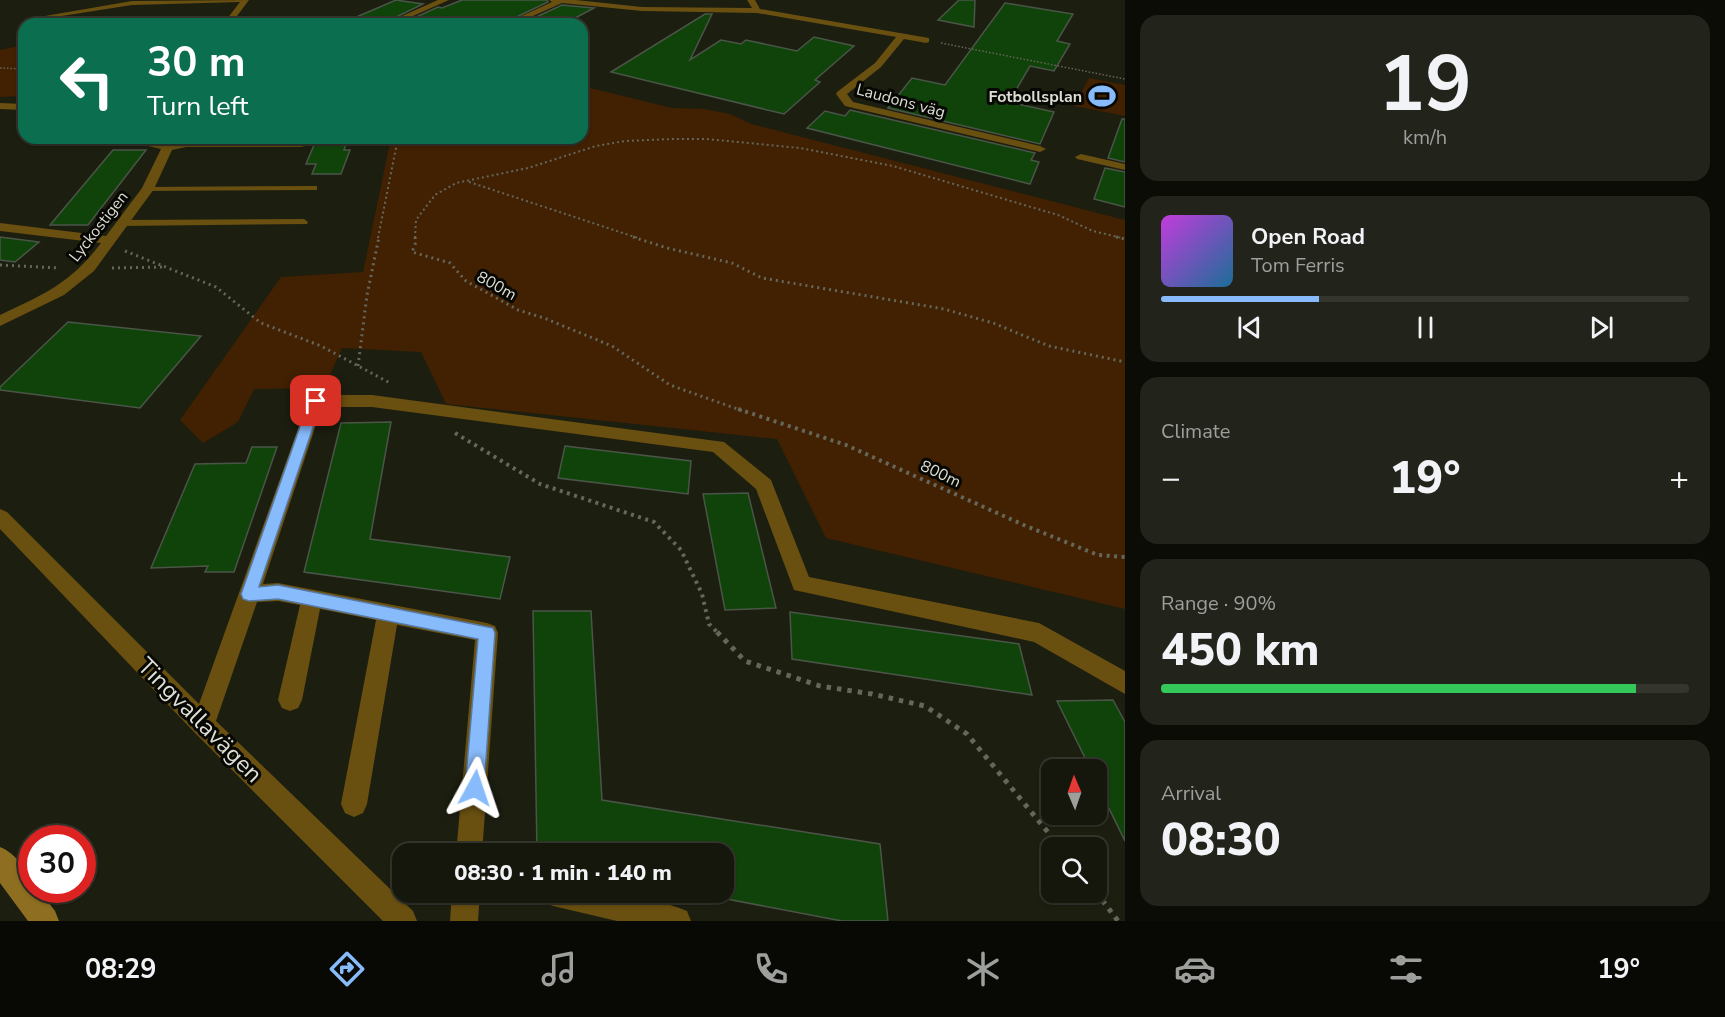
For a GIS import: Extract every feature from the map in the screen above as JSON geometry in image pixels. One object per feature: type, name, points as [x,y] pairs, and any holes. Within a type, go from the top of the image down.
[{"type":"main road","points":[[0,860],[45,921]]},
{"type":"street","points":[[49,16],[132,3],[237,0]]},
{"type":"street","points":[[232,18],[245,0]]},
{"type":"street","points":[[402,18],[445,0]]},
{"type":"street","points":[[520,18],[557,0],[642,9],[757,11],[926,40]]},
{"type":"street","points":[[751,0],[757,11]]},
{"type":"street","name":"Laudons väg","points":[[902,36],[878,65],[841,94],[849,104],[1040,149]]},
{"type":"street","points":[[0,106],[18,107]]},
{"type":"street","name":"Lyckostigen","points":[[0,321],[59,292],[89,268],[148,189],[175,144]]},
{"type":"street","points":[[1081,157],[1125,167]]},
{"type":"street","points":[[0,227],[108,242]]},
{"type":"street","points":[[203,725],[316,401],[372,401],[718,446],[764,485],[801,584],[1039,633],[1125,683]]},
{"type":"street","name":"Tingvallavägen","points":[[0,517],[203,725],[403,921]]},
{"type":"street","points":[[249,594],[278,592],[487,633],[470,843]]},
{"type":"street","points":[[290,700],[312,599]]},
{"type":"street","points":[[354,804],[388,614]]},
{"type":"street","points":[[464,921],[465,903]]},
{"type":"street","points":[[598,903],[667,920]]},
{"type":"lane","points":[[148,189],[314,188]]},
{"type":"lane","points":[[122,223],[304,222]]},
{"type":"path","points":[[926,40],[1125,79]]},
{"type":"path","points":[[0,68],[18,69]]},
{"type":"path","name":"800m","points":[[1125,239],[1093,231],[1058,215],[893,166],[820,151],[707,139],[615,142],[469,182],[456,183],[435,195],[416,220],[414,230],[416,242],[412,252],[450,263],[466,281],[518,310],[544,318],[612,346],[669,385],[796,430],[846,445],[1026,526],[1098,555],[1125,557]]},
{"type":"path","points":[[358,366],[368,295],[397,144]]},
{"type":"path","points":[[469,182],[667,248],[732,263],[762,278],[944,309],[993,323],[1049,346],[1125,362]]},
{"type":"path","points":[[108,242],[216,287],[261,323],[321,346],[389,382],[412,407]]},
{"type":"path","points":[[451,430],[540,484],[654,522],[681,550],[702,594],[709,624],[745,661],[820,686],[872,694],[925,706],[967,734],[1052,837]]},
{"type":"path","points":[[1104,903],[1118,921]]},
{"type":"shaded area","points":[[18,46],[18,96],[0,97],[0,50]]},
{"type":"shaded area","name":"Fotbollsplan","points":[[1089,78],[1125,85],[1125,116],[1074,106]]},
{"type":"shaded area","points":[[588,87],[672,108],[704,109],[730,114],[751,124],[1125,220],[1125,609],[826,538],[777,439],[446,404],[421,352],[342,348],[324,388],[254,389],[238,422],[203,443],[180,420],[281,277],[363,272],[390,144],[588,144]]},
{"type":"building","points":[[396,0],[423,4],[394,18],[354,18]]},
{"type":"building","points":[[462,0],[547,0],[548,2],[515,18],[414,18],[438,7],[442,8]]},
{"type":"building","points":[[959,0],[975,0],[974,27],[938,20]]},
{"type":"building","points":[[1005,3],[1073,14],[1057,41],[1070,44],[1054,71],[1030,66],[1009,102],[1054,112],[1040,144],[888,108],[912,78],[945,85]]},
{"type":"building","points":[[562,5],[594,8],[575,18],[534,18]]},
{"type":"building","points":[[705,14],[712,14],[690,60],[721,40],[741,44],[746,40],[797,51],[814,37],[854,46],[815,80],[820,82],[784,114],[611,72]]},
{"type":"building","points":[[850,110],[1035,153],[1031,160],[1039,162],[1030,184],[807,128],[825,111],[845,116]]},
{"type":"building","points":[[1122,119],[1125,119],[1125,162],[1108,158]]},
{"type":"building","points":[[314,144],[346,144],[344,150],[350,150],[341,174],[312,174],[316,164],[306,164]]},
{"type":"building","points":[[113,150],[146,150],[88,225],[50,225]]},
{"type":"building","points":[[1105,168],[1125,172],[1125,207],[1094,199]]},
{"type":"building","points":[[0,237],[39,242],[15,262],[0,260]]},
{"type":"building","points":[[68,322],[201,336],[140,408],[0,390],[0,387]]},
{"type":"building","points":[[391,422],[370,539],[510,557],[500,599],[304,572],[341,423]]},
{"type":"building","points":[[565,446],[691,461],[688,494],[558,478]]},
{"type":"building","points":[[252,447],[277,447],[234,572],[205,572],[208,566],[151,568],[195,464],[246,463]]},
{"type":"building","points":[[748,493],[776,608],[725,610],[703,494]]},
{"type":"building","points":[[533,611],[591,611],[602,800],[880,844],[888,921],[842,921],[734,900],[734,843],[537,843]]},
{"type":"building","points":[[790,612],[1019,644],[1032,695],[792,659]]},
{"type":"building","points":[[1113,700],[1125,722],[1125,841],[1107,804],[1107,759],[1086,759],[1057,701]]},
{"type":"place","name":"Fotbollsplan","points":[[1102,96]]},
{"type":"route","points":[[316,401],[249,594],[278,592],[487,633],[475,788]]}]
